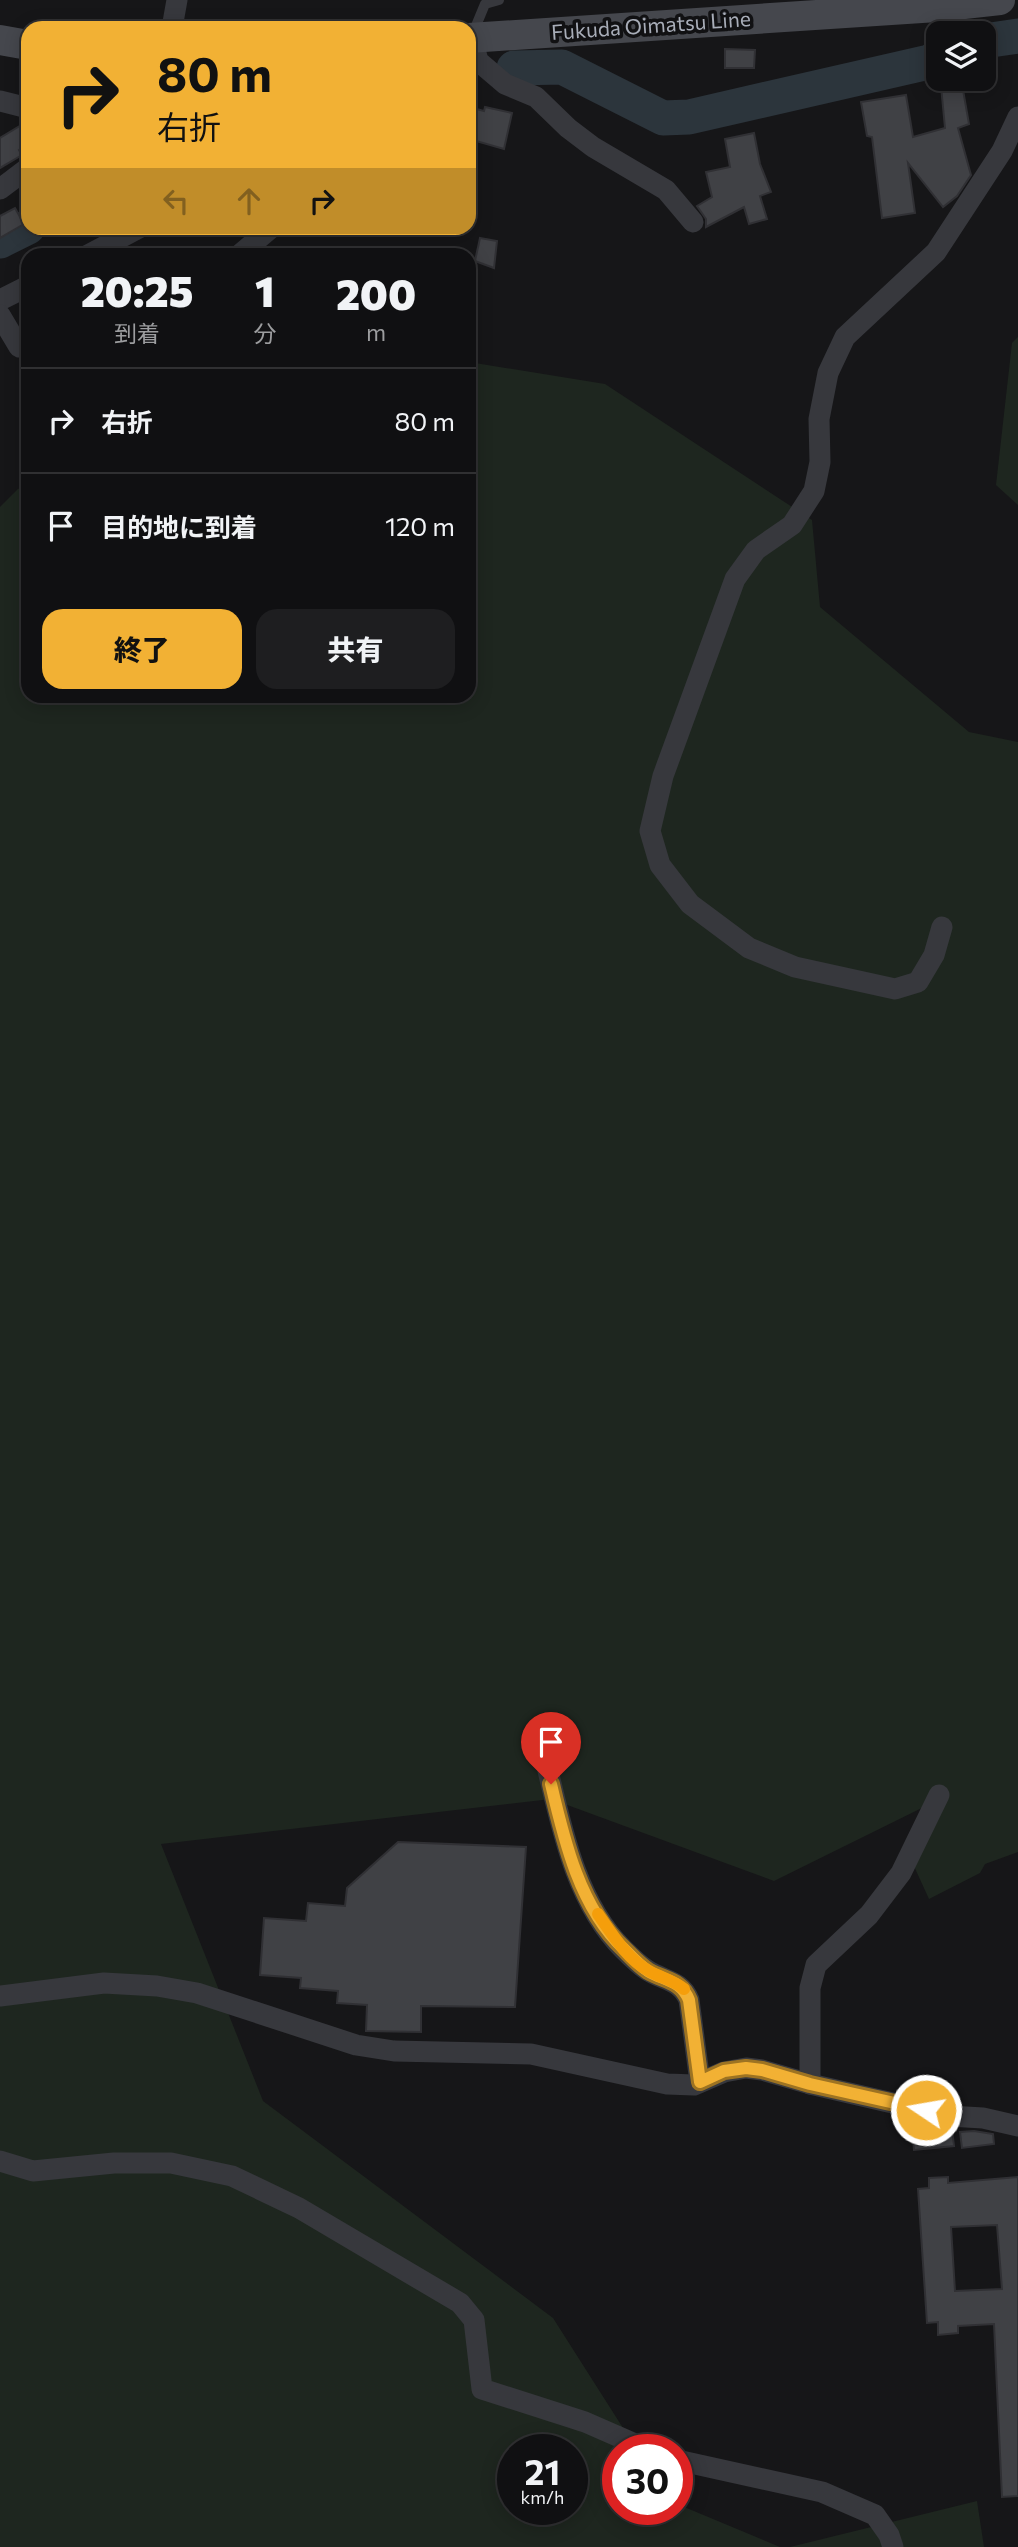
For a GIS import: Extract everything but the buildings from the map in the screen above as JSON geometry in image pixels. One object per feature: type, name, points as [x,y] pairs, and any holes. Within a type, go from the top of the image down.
[{"type":"main road","name":"Fukuda Oimatsu Line","points":[[476,38],[1000,0]]},
{"type":"main road","points":[[0,40],[21,43]]},
{"type":"street","points":[[173,21],[177,0]]},
{"type":"street","points":[[476,55],[478,61],[505,84],[536,97],[568,128],[593,147],[666,190],[693,222]]},
{"type":"street","points":[[0,101],[21,106]]},
{"type":"street","points":[[942,927],[934,955],[918,982],[895,989],[795,967],[749,948],[690,904],[660,865],[650,831],[663,776],[735,579],[756,550],[792,525],[814,491],[820,461],[818,419],[828,373],[845,337],[936,252],[1002,151],[1018,117]]},
{"type":"street","points":[[0,189],[21,173]]},
{"type":"street","points":[[101,248],[126,235]]},
{"type":"street","points":[[247,248],[263,235]]},
{"type":"street","points":[[0,300],[21,290]]},
{"type":"street","points":[[0,315],[19,348]]},
{"type":"street","points":[[546,1762],[562,1830],[575,1869],[596,1912],[621,1947],[647,1970],[675,1982],[685,1990],[689,2000],[700,2082]]},
{"type":"street","points":[[810,2084],[810,1987],[816,1965],[869,1915],[901,1873],[939,1795]]},
{"type":"street","points":[[0,1996],[104,1983],[157,1986],[197,1993],[356,2045],[394,2051],[531,2054],[667,2084],[694,2085],[724,2071],[746,2068],[949,2116],[983,2118],[1018,2126]]},
{"type":"street","points":[[0,2161],[33,2171],[114,2163],[171,2164],[232,2176],[299,2208],[460,2303],[474,2320],[482,2389],[585,2422],[612,2434]]},
{"type":"street","points":[[693,2464],[822,2492],[875,2515],[889,2535],[893,2547]]},
{"type":"lane","points":[[476,24],[485,4],[499,0]]},
{"type":"shaded area","points":[[1018,337],[1018,505],[996,485],[1012,343]]},
{"type":"shaded area","points":[[476,363],[605,384],[812,520],[820,607],[969,732],[1018,742],[1018,1852],[985,1864],[980,1873],[929,1899],[913,1864],[946,1796],[774,1881],[551,1799],[161,1844],[263,2101],[553,2318],[627,2434],[602,2434],[602,2525],[693,2525],[693,2511],[780,2547],[0,2547],[0,507],[21,488],[21,703],[476,703]]},
{"type":"shaded area","points":[[977,2501],[984,2547],[790,2547]]},
{"type":"waterway","points":[[996,39],[1018,36]]},
{"type":"waterway","points":[[514,68],[562,67],[663,118],[689,117],[926,63]]},
{"type":"waterway","points":[[0,241],[21,230]]},
{"type":"slow traffic","points":[[598,1914],[621,1947],[647,1970],[675,1982],[684,1989]]},
{"type":"route","points":[[551,1784],[575,1869],[596,1912],[621,1947],[647,1970],[675,1982],[685,1990],[689,2000],[700,2082],[724,2071],[746,2068],[926,2110]]}]
